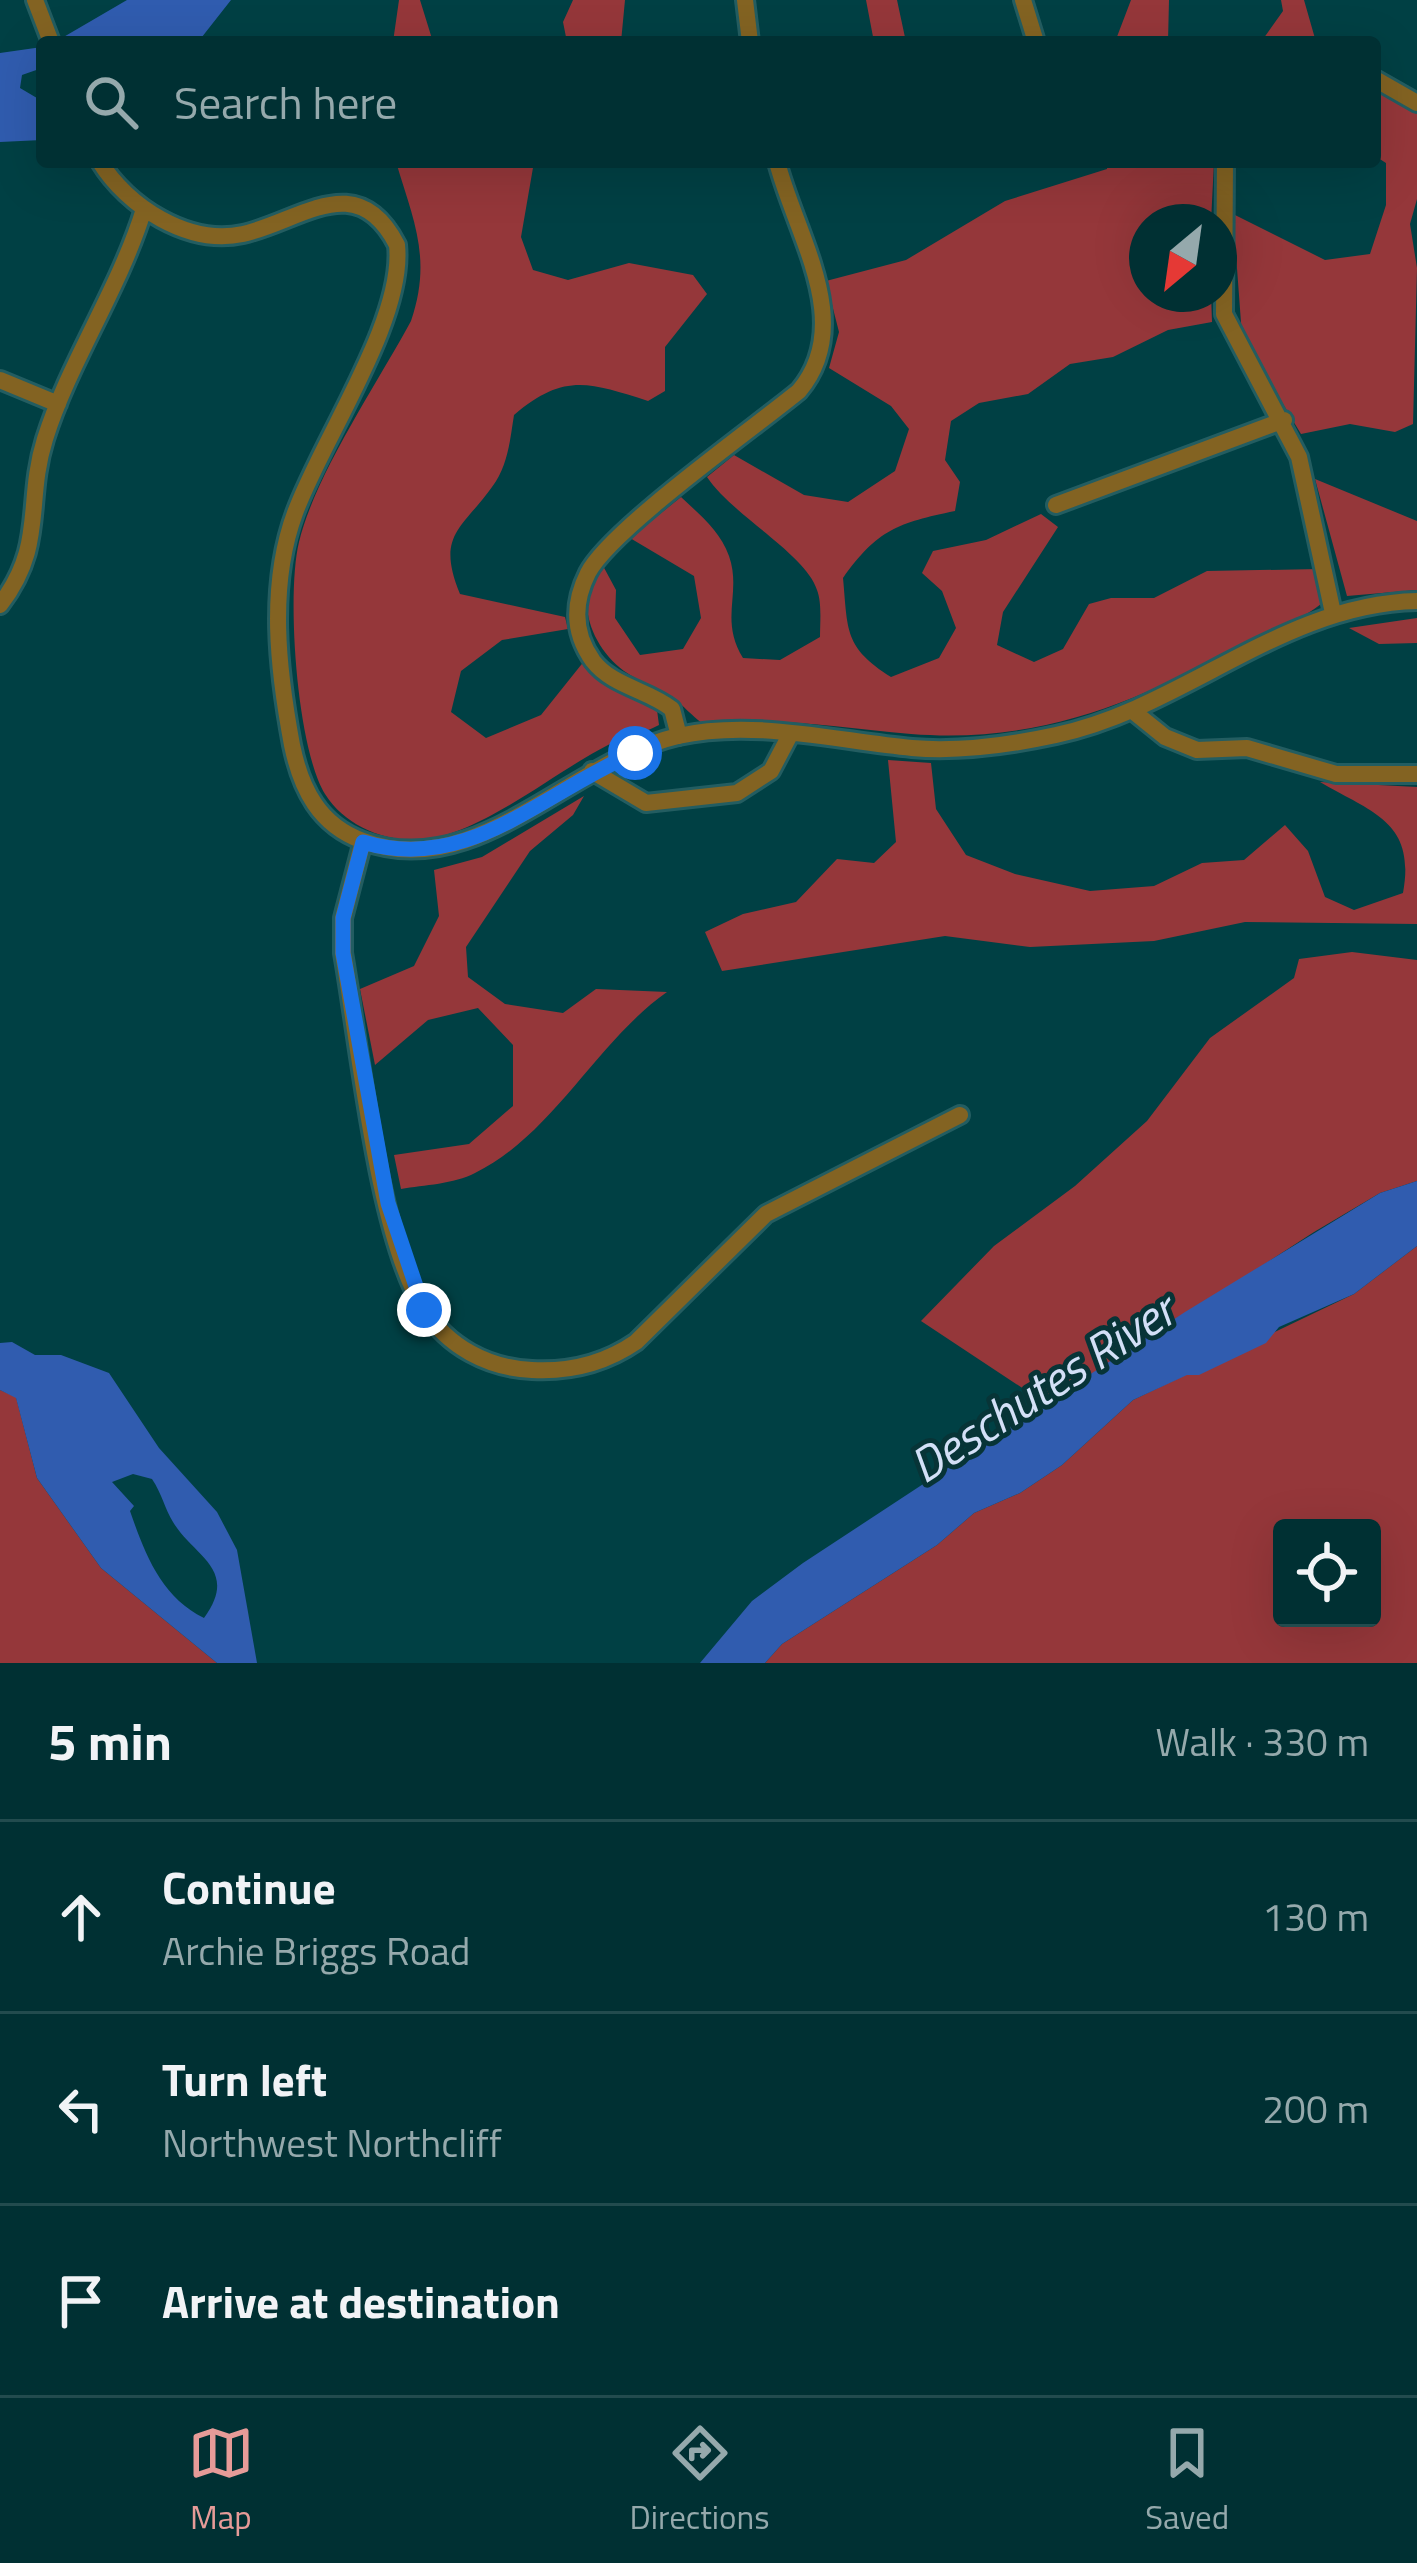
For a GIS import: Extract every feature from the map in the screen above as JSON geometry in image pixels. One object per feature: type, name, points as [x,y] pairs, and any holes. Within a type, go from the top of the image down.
[{"type":"street","points":[[745,0],[749,36]]},
{"type":"street","points":[[1023,0],[1034,36]]},
{"type":"street","points":[[36,4],[49,36]]},
{"type":"street","points":[[1381,82],[1417,103]]},
{"type":"street","points":[[106,168],[144,209],[188,230],[233,236],[324,205],[356,205],[388,228],[397,245],[391,303],[293,517],[278,593],[279,649],[299,775],[326,820],[363,842],[415,853],[455,846],[592,771],[679,736],[791,734],[917,749],[1058,735],[1134,712],[1333,613],[1417,601]]},
{"type":"street","points":[[679,736],[672,709],[604,672],[592,659],[576,622],[576,606],[599,556],[799,391],[822,358],[825,310],[779,168]]},
{"type":"street","points":[[1225,168],[1224,314],[1284,420],[1318,526],[1333,613]]},
{"type":"street","points":[[0,605],[22,577],[30,555],[40,460],[58,404],[110,300],[144,209]]},
{"type":"street","points":[[0,380],[58,404]]},
{"type":"street","points":[[1056,505],[1284,420]]},
{"type":"street","points":[[1134,712],[1180,746],[1247,748],[1336,774],[1417,774]]},
{"type":"street","points":[[592,771],[646,803],[737,793],[772,771],[791,734]]},
{"type":"street","points":[[363,842],[343,918],[343,953],[388,1203],[424,1310],[474,1355],[508,1368],[555,1371],[614,1357],[636,1342],[766,1214],[959,1115]]},
{"type":"shaded area","points":[[399,0],[420,0],[431,36],[394,36]]},
{"type":"shaded area","points":[[573,0],[625,0],[622,36],[566,36],[563,22]]},
{"type":"shaded area","points":[[866,0],[897,0],[905,36],[873,36]]},
{"type":"shaded area","points":[[1131,0],[1169,0],[1168,36],[1117,36]]},
{"type":"shaded area","points":[[1281,0],[1304,0],[1314,36],[1265,36],[1283,11]]},
{"type":"shaded area","points":[[1381,92],[1417,113],[1417,199],[1410,224],[1417,268],[1413,424],[1395,432],[1350,424],[1301,434],[1242,336],[1237,216],[1325,260],[1370,254],[1386,205]]},
{"type":"shaded area","points":[[398,168],[533,168],[521,237],[533,270],[568,280],[629,263],[693,275],[707,294],[665,347],[665,391],[648,401],[592,386],[563,387],[514,415],[502,470],[451,546],[460,594],[565,617],[568,629],[502,640],[461,671],[451,712],[486,738],[541,715],[585,660],[613,688],[657,710],[659,725],[608,745],[486,818],[435,838],[411,840],[362,828],[325,794],[307,743],[294,633],[295,566],[307,516],[333,459],[411,321],[417,299],[420,259]]},
{"type":"shaded area","points":[[1107,168],[1214,168],[1212,204],[1129,204],[1129,312],[1212,312],[1212,322],[1168,330],[1113,357],[1070,364],[1028,394],[979,403],[951,421],[945,460],[960,482],[955,511],[918,520],[879,538],[843,578],[856,646],[891,677],[939,658],[956,628],[942,591],[922,573],[933,551],[986,540],[1041,514],[1058,527],[1003,612],[997,645],[1034,662],[1063,649],[1089,604],[1111,598],[1154,598],[1207,571],[1319,569],[1325,591],[1321,604],[1127,700],[1045,725],[1003,732],[911,734],[781,722],[702,723],[673,698],[612,661],[595,635],[587,606],[593,577],[602,564],[616,590],[615,618],[640,655],[683,649],[701,618],[694,576],[630,538],[681,497],[715,531],[729,556],[731,618],[743,658],[780,660],[820,637],[820,601],[810,576],[707,477],[734,455],[804,495],[848,502],[895,471],[909,429],[891,406],[829,368],[839,332],[826,281],[906,260],[1005,201]]},
{"type":"shaded area","points":[[1315,479],[1417,521],[1417,590],[1347,596]]},
{"type":"shaded area","points":[[1417,618],[1417,643],[1379,644],[1349,628]]},
{"type":"shaded area","points":[[888,760],[931,763],[936,809],[966,855],[1015,874],[1090,891],[1154,886],[1202,863],[1244,860],[1285,825],[1308,851],[1325,897],[1354,910],[1403,893],[1403,850],[1386,822],[1320,782],[1417,787],[1417,924],[1245,922],[1154,941],[1030,947],[945,936],[722,971],[705,932],[743,914],[796,902],[837,859],[874,863],[896,842]]},
{"type":"shaded area","points":[[584,796],[573,815],[530,851],[466,947],[468,977],[505,1004],[563,1013],[596,989],[667,992],[503,1156],[458,1180],[401,1189],[394,1155],[469,1144],[513,1106],[513,1045],[478,1008],[428,1020],[375,1065],[360,989],[414,966],[439,916],[434,870],[482,857]]},
{"type":"shaded area","points":[[1352,952],[1417,960],[1417,1181],[1380,1193],[1314,1232],[1048,1405],[921,1321],[994,1246],[1075,1186],[1147,1121],[1210,1038],[1294,978],[1299,959]]},
{"type":"shaded area","points":[[1417,1246],[1417,1663],[765,1663],[782,1644],[937,1545],[974,1513],[1020,1493],[1062,1465],[1133,1400],[1354,1294]]},
{"type":"shaded area","points":[[0,1390],[16,1397],[37,1478],[101,1568],[217,1663],[0,1663]]},
{"type":"water","points":[[127,0],[231,0],[203,36],[65,36]]},
{"type":"water","points":[[36,48],[36,70],[22,75],[20,88],[36,97],[36,140],[0,142],[0,53]]},
{"type":"water","points":[[1417,1181],[1417,1246],[1354,1294],[1279,1327],[1266,1343],[1133,1400],[1062,1465],[1020,1493],[974,1513],[937,1545],[782,1644],[765,1663],[700,1663],[752,1601],[803,1563],[1185,1312],[1380,1193]]},
{"type":"water","points":[[12,1342],[35,1355],[61,1355],[109,1373],[159,1448],[217,1512],[237,1550],[257,1663],[217,1663],[101,1568],[37,1478],[16,1398],[0,1390],[0,1343]],"holes":[[[133,1474],[152,1479],[173,1522],[215,1575],[214,1601],[204,1618],[176,1598],[156,1573],[130,1511],[134,1506],[112,1482]]]},
{"type":"route","points":[[424,1310],[412,1287],[388,1203],[343,953],[343,918],[363,842],[415,853],[469,842],[569,783],[635,753]]},
{"type":"water label","name":"Deschutes River","points":[[1042,1388]]}]
